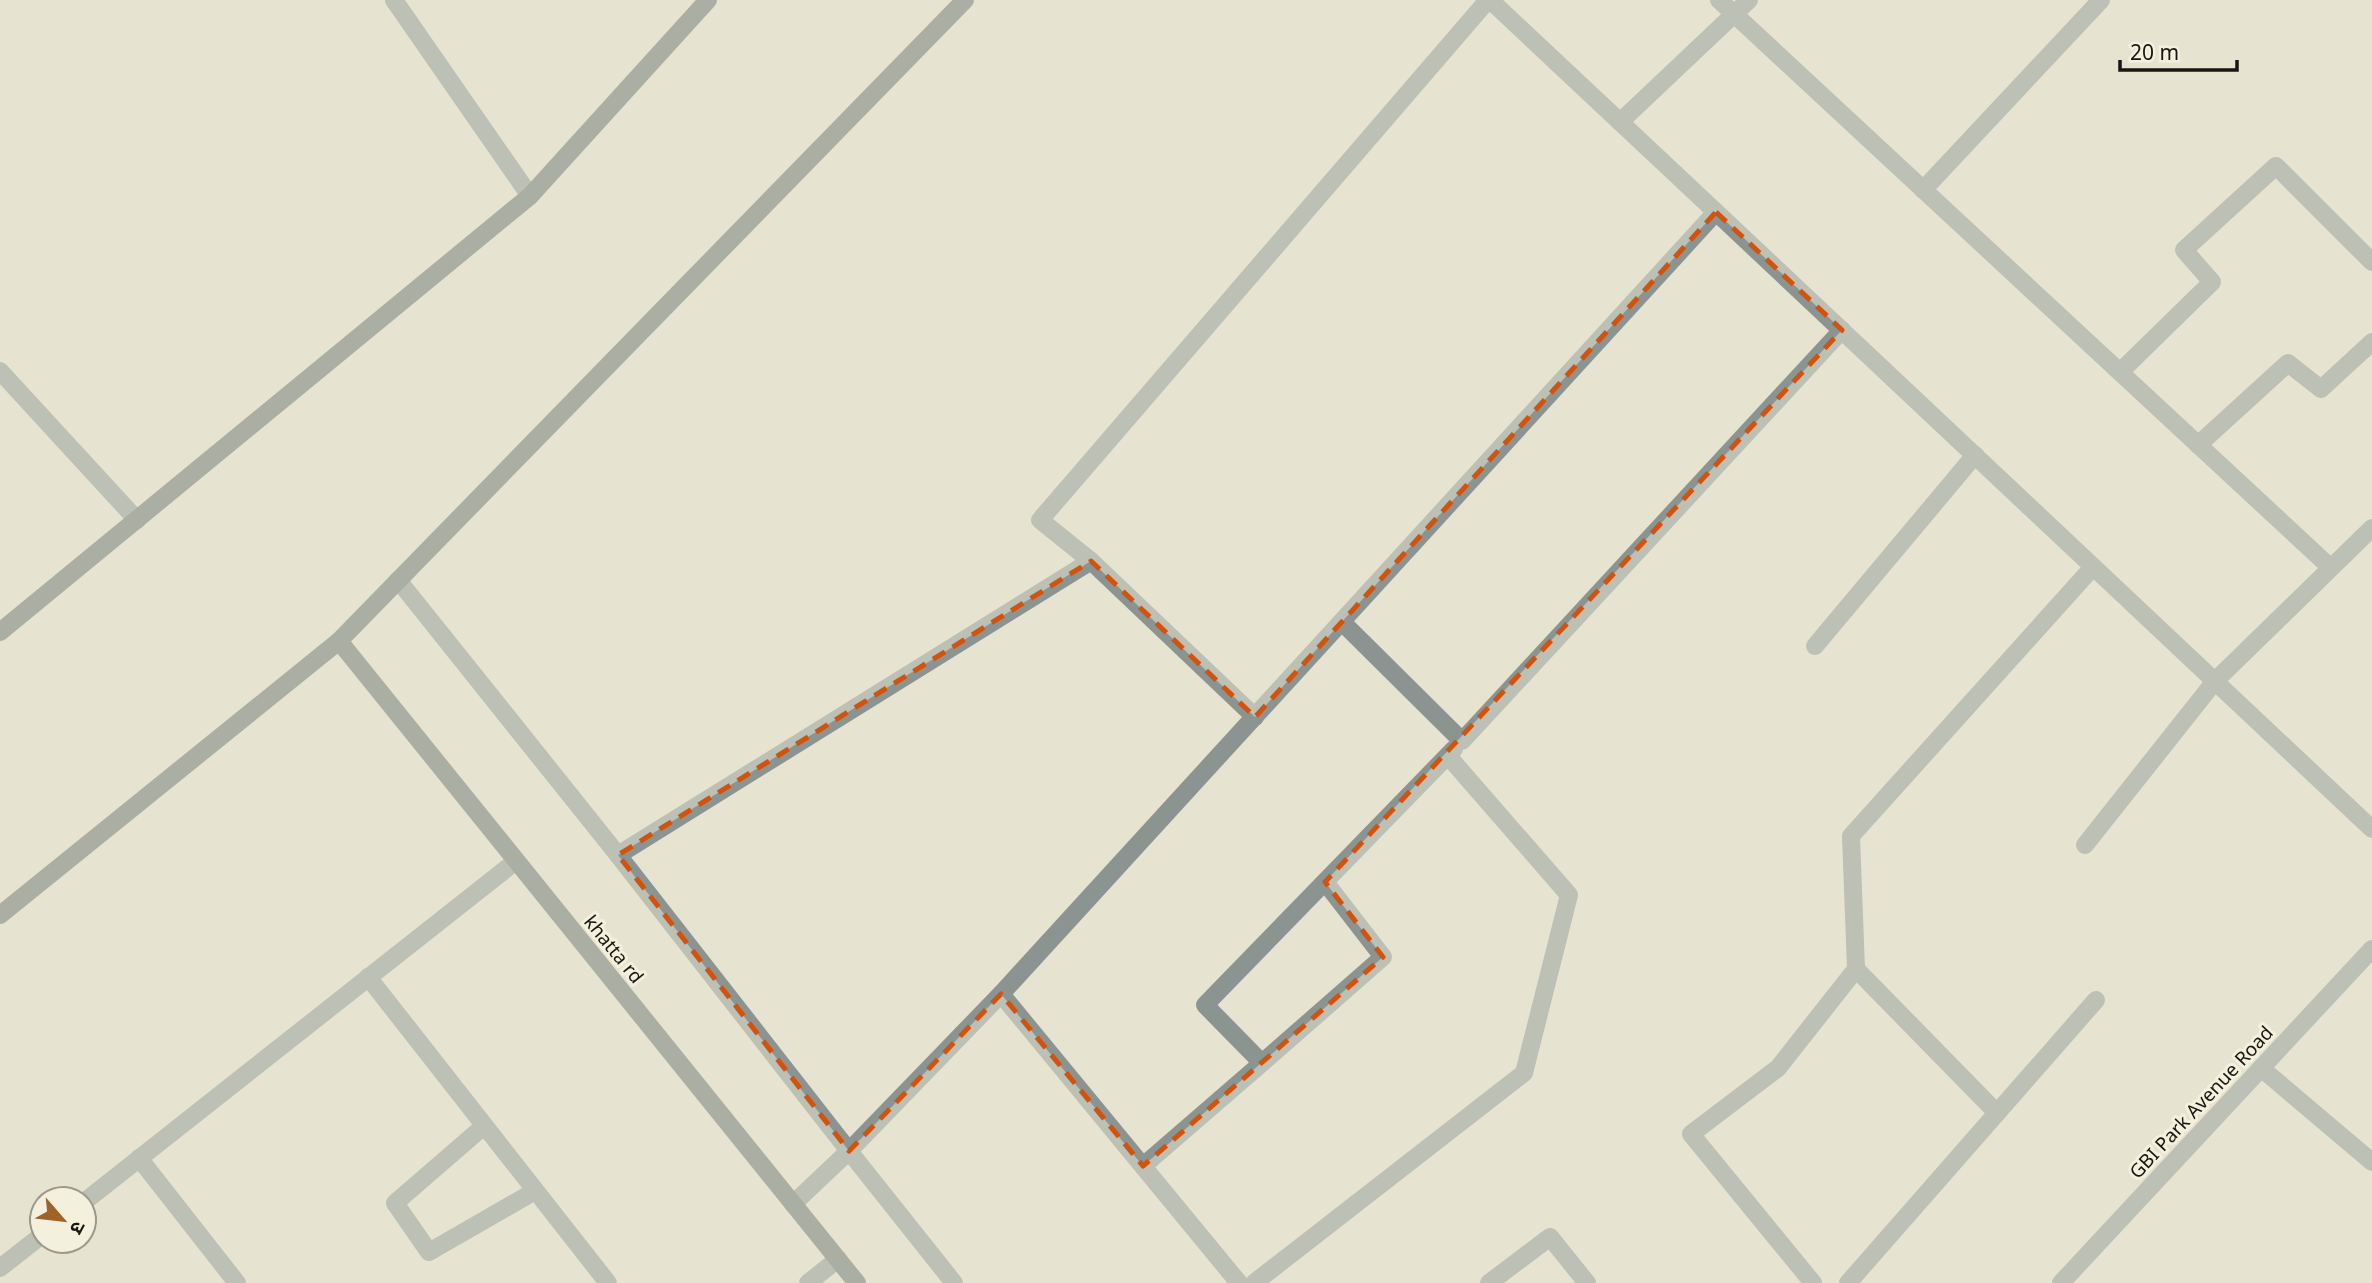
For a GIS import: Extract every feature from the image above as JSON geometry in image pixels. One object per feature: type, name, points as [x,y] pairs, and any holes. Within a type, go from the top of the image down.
[{"type":"street","points":[[394,0],[530,197]]},
{"type":"street","points":[[0,632],[530,197],[708,0]]},
{"type":"street","points":[[0,915],[339,641],[965,0]]},
{"type":"street","points":[[1255,717],[1091,561],[1040,520],[1489,0],[2372,829]]},
{"type":"street","points":[[1719,0],[2331,568]]},
{"type":"street","points":[[1620,122],[1749,0]]},
{"type":"street","points":[[1923,190],[2101,0]]},
{"type":"street","points":[[2120,372],[2212,282],[2184,250],[2276,166],[2372,262]]},
{"type":"street","points":[[793,1204],[849,1151],[1001,994],[1716,212]]},
{"type":"street","points":[[1262,1063],[1205,1005],[1448,756],[1842,330]]},
{"type":"street","points":[[2198,445],[2288,363],[2321,389],[2372,342]]},
{"type":"street","points":[[0,371],[136,520]]},
{"type":"street","points":[[1815,646],[1975,456]]},
{"type":"street","points":[[2085,845],[2215,681],[2372,528]]},
{"type":"street","points":[[618,855],[1091,561]]},
{"type":"street","points":[[1813,1283],[1691,1134],[1778,1068],[1856,969],[1851,836],[2094,567]]},
{"type":"street","points":[[398,580],[954,1283]]},
{"type":"street","points":[[1342,622],[1462,741]]},
{"type":"street","name":"khatta rd","points":[[339,641],[857,1283]]},
{"type":"street","points":[[1254,1283],[1524,1073],[1569,895],[1448,756]]},
{"type":"street","points":[[98,1191],[516,861]]},
{"type":"street","points":[[1143,1166],[1383,957],[1325,882]]},
{"type":"street","name":"GBI Park Avenue Road","points":[[2071,1279],[2372,949]]},
{"type":"street","points":[[1856,969],[1997,1113]]},
{"type":"street","points":[[368,977],[608,1283]]},
{"type":"street","points":[[1001,994],[1239,1283]]},
{"type":"street","points":[[1848,1283],[2096,1000]]},
{"type":"street","points":[[2261,1068],[2372,1162]]},
{"type":"street","points":[[484,1126],[395,1203],[429,1252],[536,1191]]},
{"type":"street","points":[[139,1158],[237,1283]]},
{"type":"street","points":[[1489,1283],[1550,1237],[1587,1283]]},
{"type":"street","points":[[0,1268],[28,1246]]},
{"type":"street","points":[[808,1283],[838,1259]]},
{"type":"highlighted area","points":[[1716,212],[1842,330],[1325,882],[1383,957],[1143,1166],[1001,994],[849,1151],[618,855],[1091,561],[1255,717]]}]
